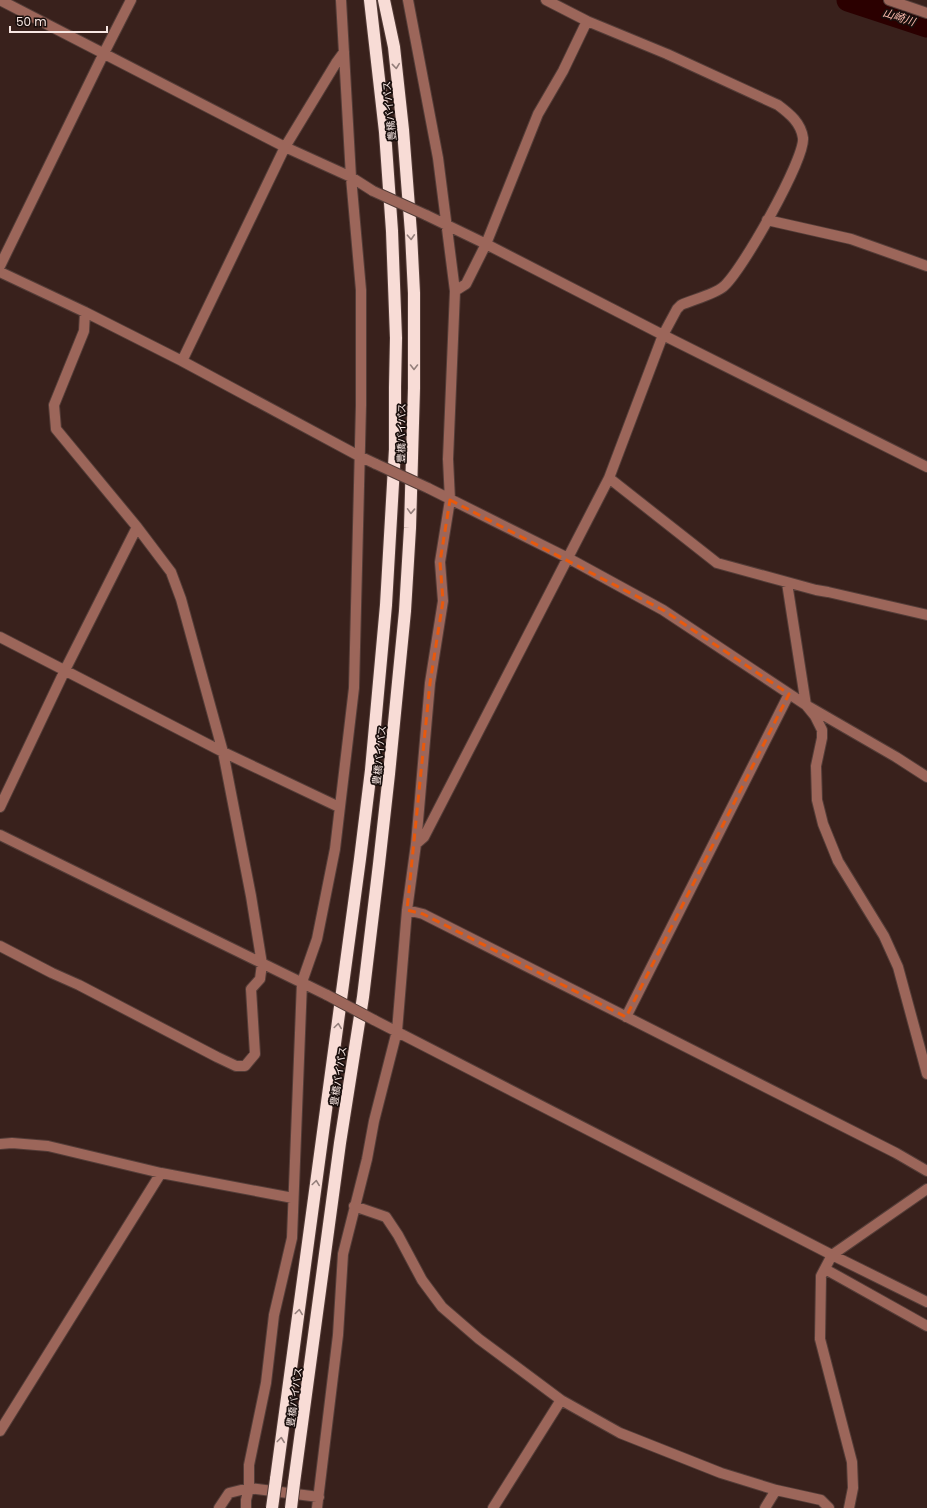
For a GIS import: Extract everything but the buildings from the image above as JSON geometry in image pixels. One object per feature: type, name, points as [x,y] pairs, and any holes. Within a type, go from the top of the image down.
[{"type":"highway","points":[[364,0],[370,49],[378,73]]},
{"type":"highway","name":"豊橋バイパス","points":[[272,1508],[359,867],[371,770],[386,605],[395,449],[396,338],[386,132],[370,0]]},
{"type":"highway","name":"豊橋バイパス","points":[[290,1508],[339,1150],[362,997],[378,872],[389,774],[410,528],[413,455],[414,293],[403,130],[394,47],[384,0]]},
{"type":"highway","points":[[390,0],[394,47]]},
{"type":"street","points":[[0,0],[284,147],[351,176],[373,191],[486,244],[663,335],[927,467]]},
{"type":"street","points":[[0,266],[131,0]]},
{"type":"street","points":[[246,1508],[249,1488],[249,1465],[266,1382],[274,1315],[292,1238],[302,982],[317,939],[335,849],[354,688],[361,405],[361,290],[351,176],[341,0]]},
{"type":"street","points":[[317,1508],[338,1335],[343,1254],[397,1031],[408,910],[416,844],[430,683],[443,601],[440,562],[450,500],[448,459],[455,290],[438,158],[408,0]]},
{"type":"street","points":[[416,844],[424,837],[609,478],[663,335],[677,309],[682,305],[722,289],[730,282],[740,268],[779,200],[803,146],[802,132],[792,115],[778,106],[546,0]]},
{"type":"street","points":[[889,0],[903,2],[927,13]]},
{"type":"street","points":[[455,290],[466,284],[486,244],[538,114],[563,71],[587,20]]},
{"type":"street","points":[[182,361],[284,147],[344,52]]},
{"type":"street","points":[[768,220],[851,240],[927,266]]},
{"type":"street","points":[[0,272],[85,312],[182,361],[359,456],[428,488],[568,558],[663,610],[806,705],[896,757],[927,777]]},
{"type":"street","points":[[0,946],[236,1066],[245,1066],[250,1063],[255,1054],[251,989],[260,979],[262,964],[251,896],[223,752],[181,598],[171,572],[56,429],[54,406],[84,331],[85,312]]},
{"type":"street","points":[[609,478],[717,563],[787,583],[927,615]]},
{"type":"street","points":[[0,808],[65,670],[137,528]]},
{"type":"street","points":[[787,583],[806,705],[815,716],[822,730],[822,738],[816,766],[817,800],[823,824],[838,861],[884,936],[898,966],[927,1074]]},
{"type":"street","points":[[0,637],[223,752],[339,807]]},
{"type":"street","points":[[626,1016],[789,694]]},
{"type":"street","points":[[0,835],[262,964],[302,982],[832,1255],[927,1302]]},
{"type":"street","points":[[408,910],[423,914],[626,1016],[889,1150],[927,1171]]},
{"type":"street","points":[[0,1144],[12,1143],[48,1146],[161,1173],[293,1198]]},
{"type":"street","points":[[0,1431],[161,1173]]},
{"type":"street","points":[[849,1508],[853,1488],[852,1462],[820,1339],[821,1276],[832,1255],[927,1189]]},
{"type":"street","points":[[354,1206],[386,1217],[398,1235],[422,1280],[442,1307],[479,1339],[561,1400],[620,1433],[721,1473],[776,1490],[821,1500],[829,1508]]},
{"type":"street","points":[[825,1269],[927,1326]]},
{"type":"street","points":[[493,1508],[561,1400]]},
{"type":"street","points":[[219,1508],[229,1493],[249,1488],[319,1497]]},
{"type":"street","points":[[764,1508],[776,1490]]},
{"type":"highlighted area","points":[[450,500],[663,610],[789,694],[626,1017],[423,914],[407,910],[430,683],[443,601],[440,562]]},
{"type":"waterway","name":"山崎川","points":[[848,0],[927,26]]}]
